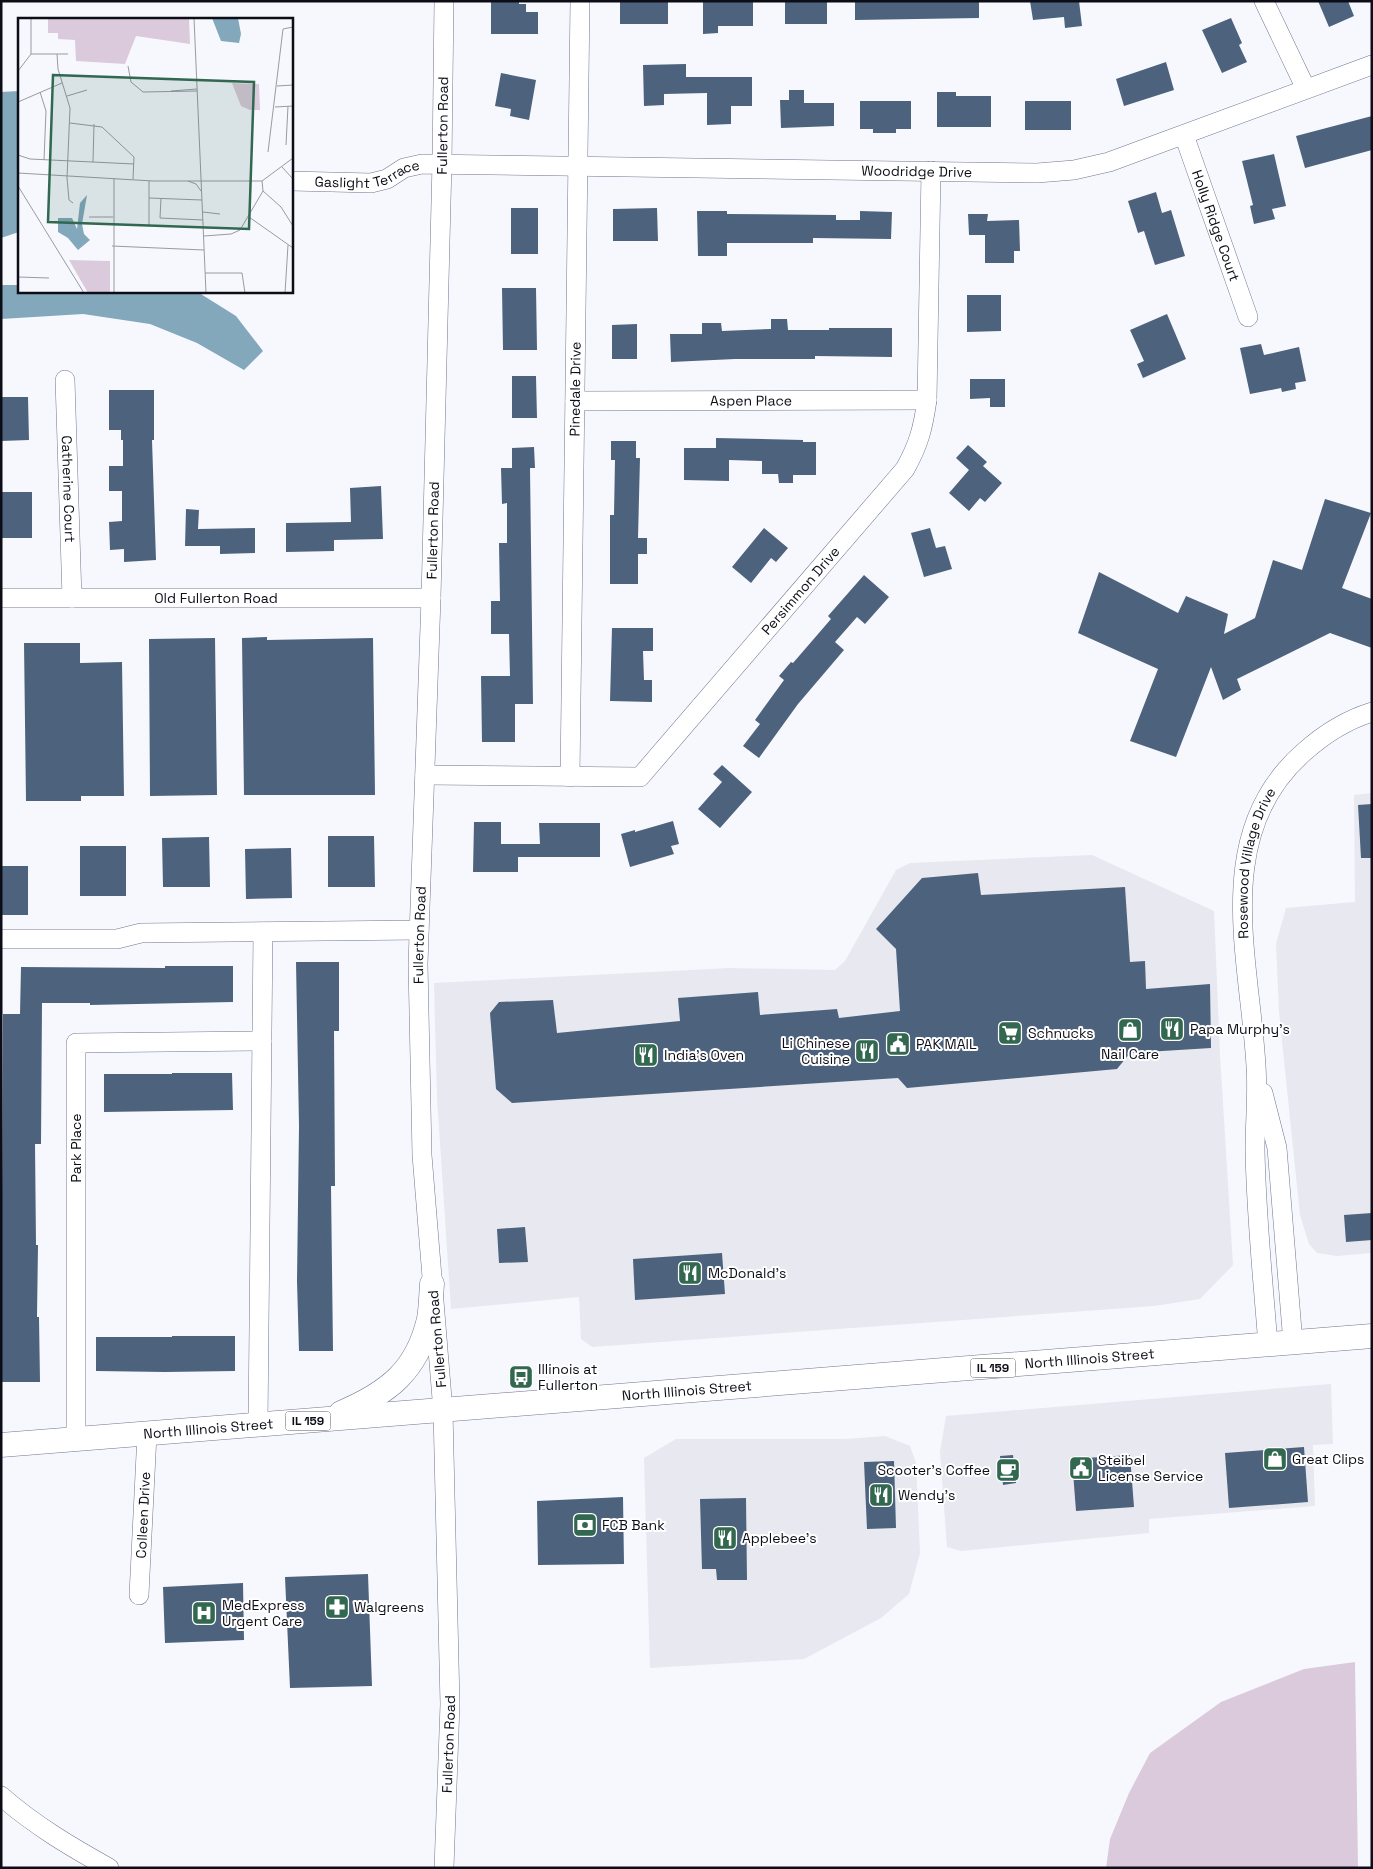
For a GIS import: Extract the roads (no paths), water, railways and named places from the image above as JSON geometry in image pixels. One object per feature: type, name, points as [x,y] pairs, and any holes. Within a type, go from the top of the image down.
[{"type":"main road","points":[[325,1420],[364,1403],[391,1386],[408,1368],[425,1333],[429,1317],[432,1284]]},
{"type":"main road","name":"North Illinois Street","points":[[1,1445],[1372,1336]]},
{"type":"street","name":"Fullerton Road","points":[[444,1],[442,164],[431,598],[418,1002],[422,1155],[443,1410],[450,1704],[444,1868]]},
{"type":"street","name":"Pinedale Drive","points":[[570,777],[580,1]]},
{"type":"street","points":[[1264,1],[1306,89]]},
{"type":"street","name":"Woodridge Drive","points":[[442,164],[930,172],[1037,173],[1074,170],[1110,162],[1372,65]]},
{"type":"street","name":"Holly Ridge Court","points":[[1184,135],[1248,317]]},
{"type":"street","name":"Gaslight Terrace","points":[[292,181],[371,183],[387,180],[404,168],[422,164],[442,164]]},
{"type":"street","name":"Persimmon Drive","points":[[425,776],[640,777],[905,469],[915,451],[923,428],[927,400],[930,172]]},
{"type":"street","name":"Catherine Court","points":[[65,380],[72,598]]},
{"type":"street","name":"Aspen Place","points":[[575,401],[927,400]]},
{"type":"street","name":"Old Fullerton Road","points":[[1,598],[431,598]]},
{"type":"street","name":"Rosewood Village Drive","points":[[1268,1345],[1255,1149],[1256,1067],[1242,917],[1243,879],[1249,842],[1260,811],[1271,789],[1289,765],[1338,726],[1372,712]]},
{"type":"street","points":[[1,939],[117,939],[142,933],[419,930]]},
{"type":"street","points":[[258,1426],[263,932]]},
{"type":"street","name":"Park Place","points":[[76,1439],[76,1043],[262,1041]]},
{"type":"street","name":"Rosewood Village Drive","points":[[1256,1067],[1277,1148],[1293,1343]]},
{"type":"street","name":"Colleen Drive","points":[[139,1595],[147,1434]]},
{"type":"street","points":[[1,1796],[19,1812],[61,1841],[109,1868]]},
{"type":"water","points":[[18,91],[18,232],[1,238],[1,92]]},
{"type":"water","points":[[1,285],[18,285],[18,292],[198,292],[236,316],[263,351],[244,370],[197,343],[150,324],[83,314],[1,319]]},
{"type":"place","name":"Papa Murphy's","points":[[1172,1029]]},
{"type":"place","name":"Nail Care","points":[[1130,1030]]},
{"type":"place","name":"Schnucks","points":[[1010,1033]]},
{"type":"place","name":"PAK MAIL","points":[[898,1044]]},
{"type":"place","name":"Li Chinese Cuisine","points":[[867,1051]]},
{"type":"place","name":"India's Oven","points":[[646,1055]]},
{"type":"place","name":"McDonald's","points":[[690,1273]]},
{"type":"place","name":"Illinois at Fullerton","points":[[521,1377]]},
{"type":"place","name":"Great Clips","points":[[1275,1459]]},
{"type":"place","name":"Steibel License Service","points":[[1081,1468]]},
{"type":"place","name":"Scooter's Coffee","points":[[1008,1470]]},
{"type":"place","name":"Wendy's","points":[[881,1495]]},
{"type":"place","name":"FCB Bank","points":[[585,1525]]},
{"type":"place","name":"Applebee's","points":[[725,1538]]},
{"type":"place","name":"Walgreens","points":[[337,1607]]},
{"type":"place","name":"MedExpress Urgent Care","points":[[204,1613]]}]
